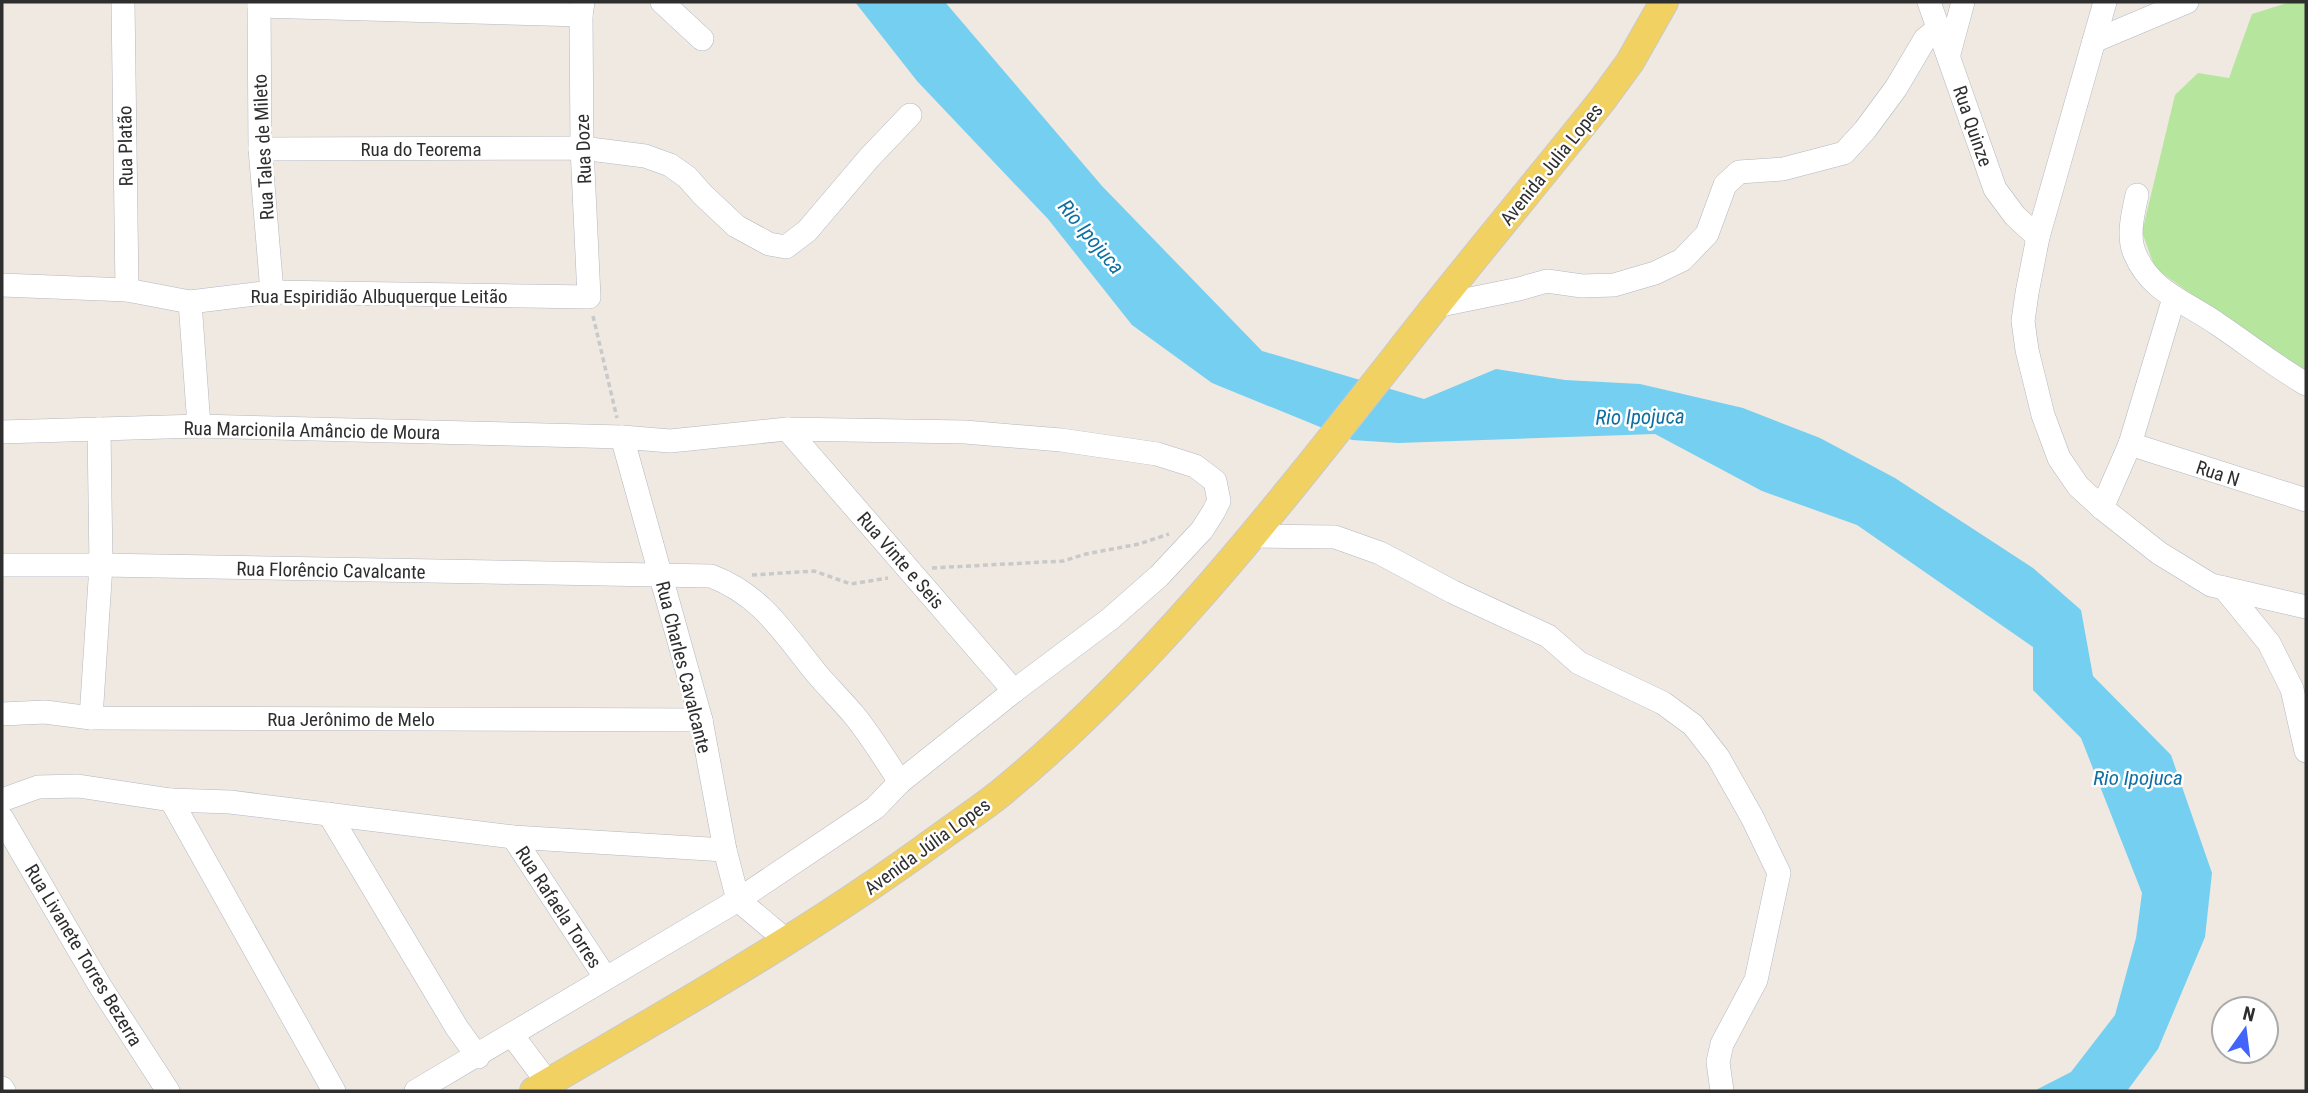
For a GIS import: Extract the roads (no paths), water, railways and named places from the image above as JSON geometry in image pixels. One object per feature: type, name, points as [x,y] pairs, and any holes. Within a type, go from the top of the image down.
[{"type":"main road","name":"Avenida Julia Lopes","points":[[1257,531],[1603,99],[1630,62],[1664,2]]},
{"type":"main road","name":"Avenida Júlia Lopes","points":[[541,1087],[787,941],[886,877],[1000,793],[1076,725],[1160,642],[1257,531]]},
{"type":"street","name":"Rua Platão","points":[[124,2],[127,290]]},
{"type":"street","points":[[662,2],[702,39]]},
{"type":"street","name":"Rua Quinze","points":[[1929,2],[1995,189],[2015,216],[2038,237]]},
{"type":"street","points":[[1949,54],[1964,2]]},
{"type":"street","points":[[2105,2],[2038,237],[2024,321],[2027,350],[2043,415],[2059,458],[2078,486],[2102,508],[2182,568],[2211,584],[2306,607]]},
{"type":"street","points":[[2094,41],[2187,2]]},
{"type":"street","points":[[259,4],[582,8]]},
{"type":"street","name":"Rua Tales de Mileto","points":[[259,4],[260,149],[272,292]]},
{"type":"street","name":"Rua Doze","points":[[582,8],[582,148],[589,297]]},
{"type":"street","points":[[1431,312],[1547,281],[1582,286],[1615,285],[1655,273],[1682,260],[1707,234],[1725,186],[1739,172],[1783,169],[1844,153],[1896,88],[1925,39],[1939,28]]},
{"type":"street","name":"Rua do Teorema","points":[[260,149],[582,148],[645,156],[670,165],[687,177],[736,226],[769,244],[786,247],[807,231],[869,158],[910,115]]},
{"type":"street","points":[[2137,195],[2132,222],[2133,252],[2146,275],[2174,298],[2213,320],[2306,384]]},
{"type":"street","name":"Rua Espiridião Albuquerque Leitão","points":[[2,285],[127,290],[190,302],[272,292],[589,297]]},
{"type":"street","points":[[2102,508],[2130,444],[2174,298]]},
{"type":"street","points":[[190,302],[199,426]]},
{"type":"street","name":"Rua Marcionila Amâncio de Moura","points":[[2,432],[199,426],[622,437],[670,441],[787,429],[965,432],[1061,440],[1157,454],[1195,466],[1215,481],[1219,501],[1202,530],[1159,576],[1110,619],[1014,691]]},
{"type":"street","points":[[91,718],[101,565],[99,429]]},
{"type":"street","name":"Rua Vinte e Seis","points":[[787,429],[1014,691]]},
{"type":"street","name":"Rua Charles Cavalcante","points":[[622,437],[701,720],[725,850],[738,900]]},
{"type":"street","name":"Rua N","points":[[2130,444],[2306,500]]},
{"type":"street","points":[[1257,531],[1335,537],[1380,554],[1453,592],[1548,636],[1579,663],[1663,703],[1693,726],[1718,757],[1752,817],[1779,873],[1756,980],[1722,1044],[1718,1062],[1722,1091]]},
{"type":"street","name":"Rua Florêncio Cavalcante","points":[[2,565],[711,576],[732,584],[777,623],[819,677],[855,716],[900,782]]},
{"type":"street","points":[[2224,588],[2269,643],[2292,689],[2306,751]]},
{"type":"street","points":[[416,1091],[478,1057],[605,977],[738,900],[875,808],[900,782],[1014,691]]},
{"type":"street","name":"Rua Jerônimo de Melo","points":[[2,714],[45,712],[91,718],[701,720]]},
{"type":"street","points":[[2,800],[38,787],[55,785],[123,791],[171,800],[230,802],[513,837],[725,850]]},
{"type":"street","points":[[171,800],[334,1091]]},
{"type":"street","points":[[329,814],[457,1028],[478,1057]]},
{"type":"street","name":"Rua Livanete Torres Bezerra","points":[[2,818],[100,986],[167,1091]]},
{"type":"street","name":"Rua Rafaela Torres","points":[[513,837],[605,977]]},
{"type":"street","points":[[738,900],[787,941]]},
{"type":"street","points":[[512,1035],[541,1087]]},
{"type":"water","name":"Rio Ipojuca","points":[[855,2],[945,2],[1102,186],[1262,351],[1424,399],[1496,369],[1565,380],[1640,384],[1743,408],[1820,438],[1895,478],[2033,568],[2081,610],[2093,676],[2171,755],[2212,873],[2205,937],[2158,1049],[2127,1091],[2034,1091],[2071,1072],[2115,1015],[2136,938],[2142,893],[2081,738],[2033,690],[2033,647],[1857,525],[1762,491],[1655,434],[1398,443],[1352,440],[1212,383],[1132,325],[1048,219],[917,81]]}]
